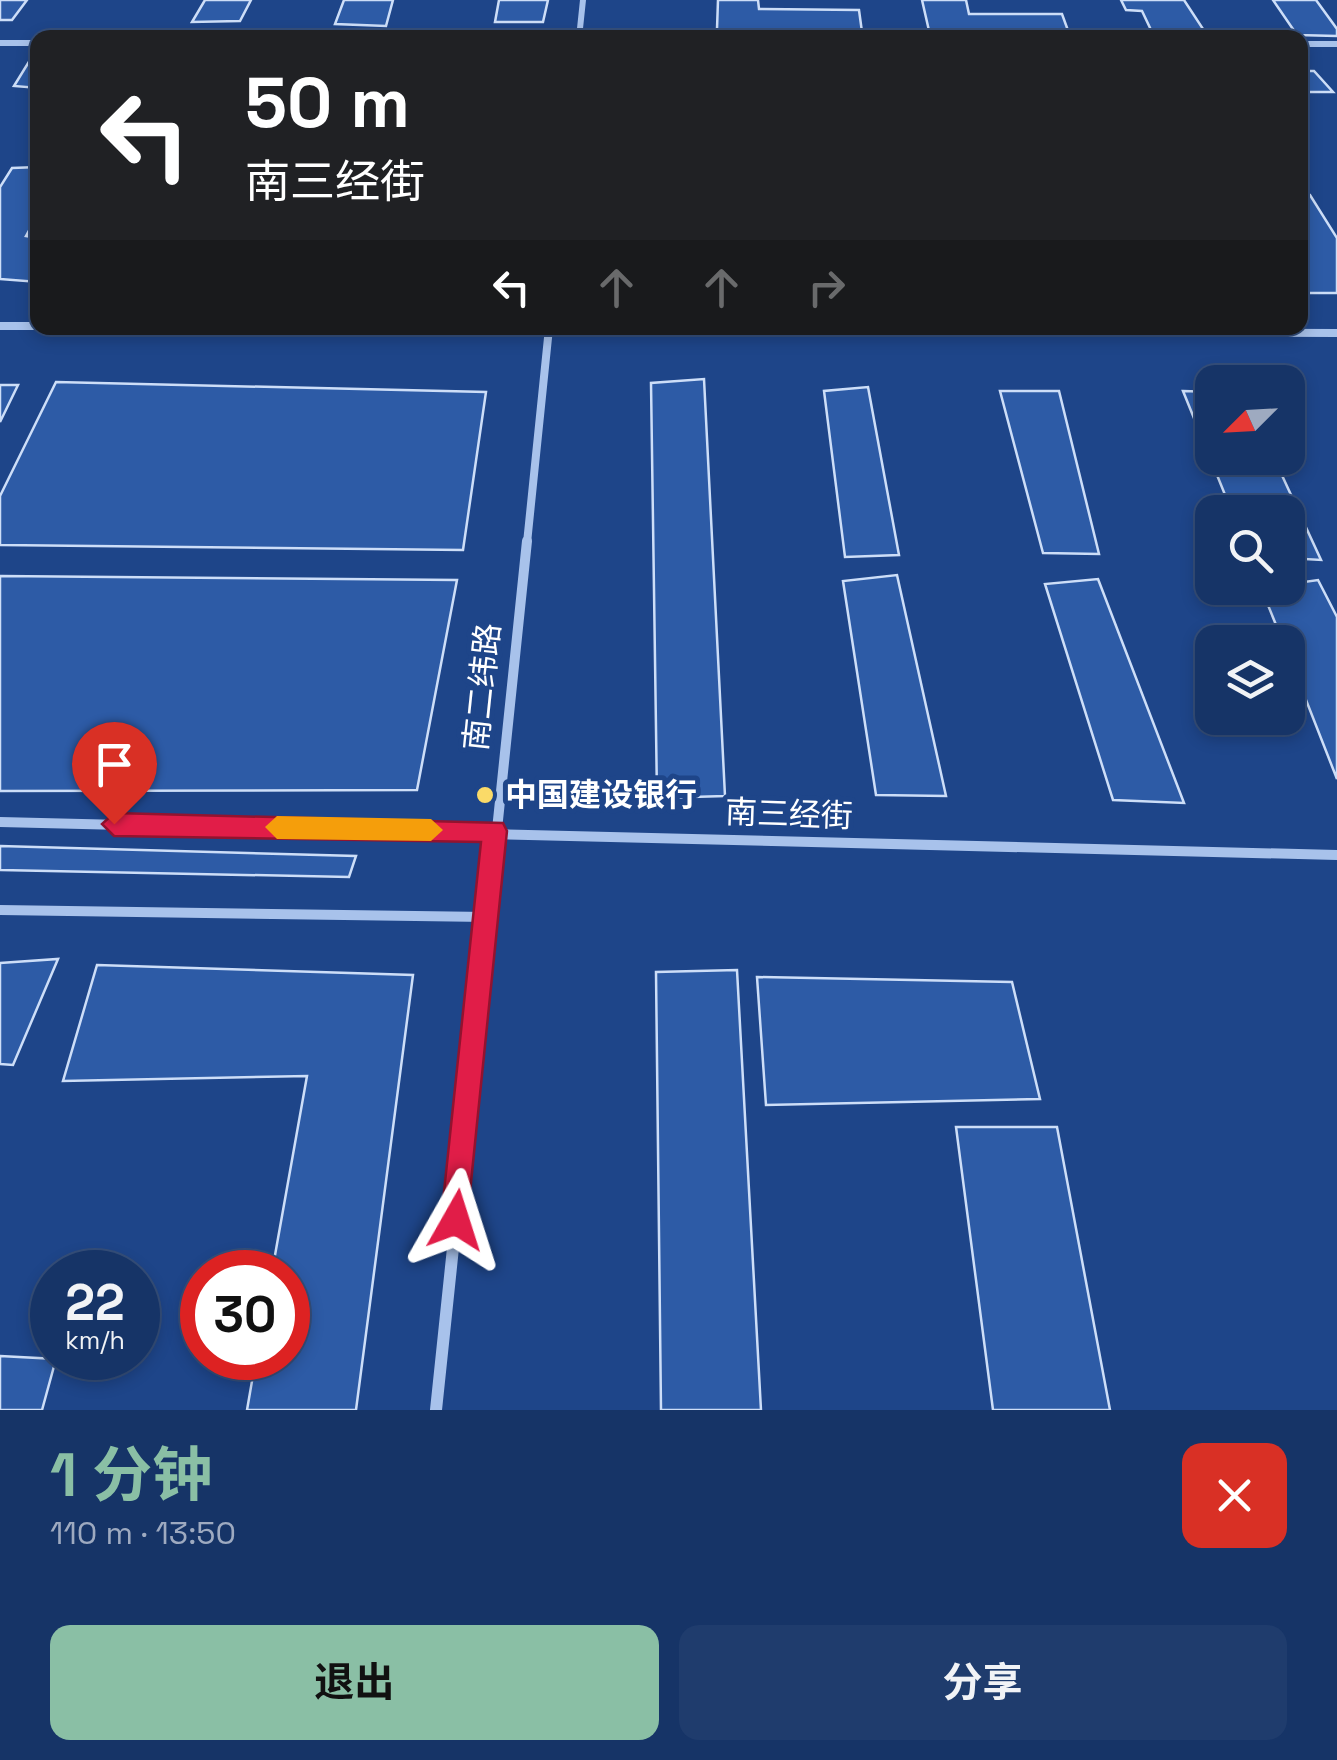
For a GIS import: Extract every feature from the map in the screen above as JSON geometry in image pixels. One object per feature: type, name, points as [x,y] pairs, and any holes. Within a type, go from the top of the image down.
[{"type":"street","points":[[580,30],[583,0]]},
{"type":"street","points":[[0,43],[30,43]]},
{"type":"street","points":[[1308,44],[1337,44]]},
{"type":"street","points":[[0,326],[30,326]]},
{"type":"street","points":[[1308,334],[1337,334]]},
{"type":"street","name":"南二纬路","points":[[436,1410],[548,335]]},
{"type":"street","name":"南三经街","points":[[0,822],[494,831],[1337,855]]},
{"type":"street","points":[[0,910],[487,916]]},
{"type":"building","points":[[0,0],[27,0],[12,20],[0,20]]},
{"type":"building","points":[[205,0],[251,0],[240,21],[192,22]]},
{"type":"building","points":[[344,0],[393,0],[386,26],[335,24]]},
{"type":"building","points":[[499,0],[548,0],[543,22],[495,22]]},
{"type":"building","points":[[718,0],[758,0],[759,9],[859,10],[862,30],[765,30],[717,29]]},
{"type":"building","points":[[922,0],[966,0],[969,14],[1062,14],[1068,30],[929,30]]},
{"type":"building","points":[[1121,0],[1184,0],[1204,30],[1151,30],[1142,11],[1126,10]]},
{"type":"building","points":[[1273,0],[1316,0],[1337,29],[1337,36],[1308,35],[1308,30],[1294,30]]},
{"type":"building","points":[[30,60],[30,87],[14,86]]},
{"type":"building","points":[[1308,71],[1314,71],[1333,92],[1308,92]]},
{"type":"building","points":[[30,167],[30,229],[26,236],[30,237],[30,281],[0,279],[0,187],[12,168]]},
{"type":"building","points":[[1308,195],[1337,238],[1337,293],[1308,293]]},
{"type":"building","points":[[704,379],[725,796],[657,798],[651,383]]},
{"type":"building","points":[[56,382],[486,392],[463,550],[0,545],[0,496]]},
{"type":"building","points":[[0,385],[18,385],[0,422]]},
{"type":"building","points":[[868,387],[899,555],[845,557],[824,391]]},
{"type":"building","points":[[1000,391],[1059,391],[1099,554],[1043,553]]},
{"type":"building","points":[[1183,391],[1195,391],[1195,421]]},
{"type":"building","points":[[1217,475],[1282,475],[1291,495],[1225,495]]},
{"type":"building","points":[[1305,525],[1321,560],[1305,559]]},
{"type":"building","points":[[897,575],[946,796],[876,795],[843,581]]},
{"type":"building","points":[[0,576],[457,580],[417,790],[0,791]]},
{"type":"building","points":[[1098,579],[1184,803],[1113,800],[1045,584]]},
{"type":"building","points":[[1318,580],[1337,617],[1337,779],[1305,697],[1305,625],[1276,625],[1268,605],[1305,605],[1305,582]]},
{"type":"building","points":[[0,846],[356,856],[349,877],[0,870]]},
{"type":"building","points":[[58,959],[13,1065],[0,1064],[0,963]]},
{"type":"building","points":[[97,965],[413,975],[356,1410],[247,1410],[252,1380],[310,1380],[310,1250],[276,1250],[307,1076],[63,1081]]},
{"type":"building","points":[[737,970],[761,1410],[661,1410],[656,972]]},
{"type":"building","points":[[757,977],[1012,982],[1040,1099],[766,1105]]},
{"type":"building","points":[[956,1127],[1057,1127],[1110,1410],[993,1410]]},
{"type":"building","points":[[0,1356],[30,1358],[30,1380],[50,1380],[42,1410],[0,1410]]},
{"type":"slow traffic","points":[[277,827],[431,830]]},
{"type":"place","name":"中国建设银行","points":[[485,795]]},
{"type":"route","points":[[114,824],[494,831],[456,1220]]}]
